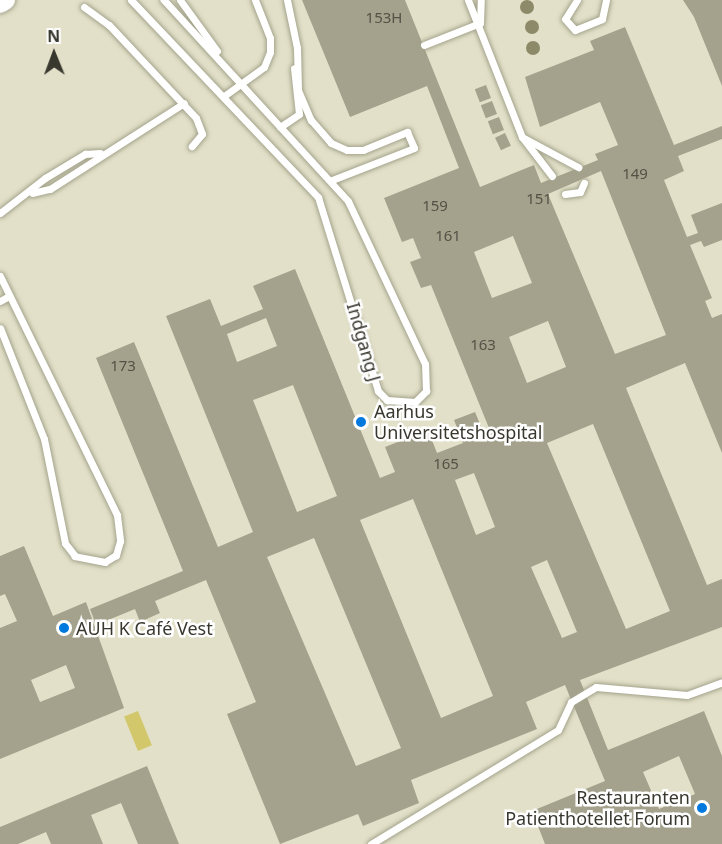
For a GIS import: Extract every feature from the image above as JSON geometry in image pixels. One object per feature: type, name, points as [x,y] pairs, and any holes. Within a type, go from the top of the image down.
[{"type":"street","points":[[0,3],[5,0]]},
{"type":"lane","name":"Indgang J","points":[[131,0],[318,197],[378,391],[387,400],[416,402],[426,391],[425,364],[367,233],[332,180],[280,127],[227,66]]},
{"type":"lane","points":[[164,0],[227,66]]},
{"type":"lane","points":[[180,0],[227,66]]},
{"type":"lane","points":[[224,96],[243,85],[264,67],[270,52],[270,38],[255,0]]},
{"type":"lane","points":[[287,0],[297,48],[298,90],[310,120],[331,143],[363,150],[407,132],[414,148],[332,180]]},
{"type":"lane","points":[[468,0],[480,23],[522,137],[552,176]]},
{"type":"lane","points":[[480,23],[482,0]]},
{"type":"lane","points":[[577,0],[565,19],[575,30],[602,20],[606,0]]},
{"type":"lane","points":[[84,7],[109,25],[184,103],[202,128],[200,140],[192,146]]},
{"type":"lane","points":[[424,45],[480,23]]},
{"type":"lane","points":[[280,127],[299,114],[292,83],[297,48]]},
{"type":"lane","points":[[32,193],[50,189],[100,153],[184,103]]},
{"type":"lane","points":[[522,137],[578,167]]},
{"type":"lane","points":[[0,213],[32,193],[85,154],[100,153]]},
{"type":"lane","points":[[565,194],[580,192],[584,183]]},
{"type":"lane","points":[[0,276],[117,515],[120,541],[116,555],[105,562],[75,556],[64,543],[50,459],[21,374],[0,328]]},
{"type":"lane","points":[[0,301],[9,296]]},
{"type":"lane","points":[[371,844],[558,730],[571,702],[596,687],[687,695],[722,682]]},
{"type":"shaded area","points":[[138,711],[152,745],[138,751],[124,717]]},
{"type":"building","points":[[302,0],[405,0],[480,187],[534,165],[541,183],[598,160],[595,154],[618,145],[600,102],[540,127],[525,77],[594,50],[590,41],[625,27],[674,145],[722,126],[722,139],[678,156],[684,171],[664,180],[687,237],[698,233],[691,215],[722,203],[722,240],[704,247],[701,241],[690,245],[712,298],[705,301],[712,318],[722,314],[722,453],[685,363],[626,388],[707,585],[722,579],[722,627],[580,680],[608,750],[704,711],[722,756],[722,844],[545,844],[532,811],[605,781],[565,685],[526,702],[537,729],[411,780],[419,803],[363,826],[358,814],[280,844],[227,714],[256,702],[206,580],[155,601],[160,613],[140,622],[135,609],[96,625],[90,609],[183,571],[96,358],[134,342],[218,547],[253,532],[166,316],[210,299],[221,326],[263,309],[253,286],[295,269],[380,478],[395,472],[385,447],[428,430],[437,453],[463,443],[454,420],[475,412],[485,436],[491,433],[431,285],[421,288],[410,262],[421,258],[413,238],[402,242],[384,198],[459,168],[427,86],[350,117]],"holes":[[[601,171],[666,335],[615,354],[548,194]],[[513,236],[532,283],[492,298],[474,252]],[[266,318],[277,346],[237,362],[227,334]],[[548,321],[566,367],[527,383],[509,337]],[[293,385],[337,496],[297,512],[253,400]],[[593,424],[670,611],[626,629],[547,443]],[[474,473],[495,527],[476,535],[455,480]],[[413,499],[493,696],[441,718],[360,520]],[[314,538],[401,748],[356,766],[267,557]],[[547,560],[577,632],[562,638],[531,567]],[[679,756],[695,794],[659,809],[643,772]]]},
{"type":"building","points":[[683,0],[722,0],[722,86],[694,17]]},
{"type":"building","points":[[486,85],[491,98],[480,102],[475,89]]},
{"type":"building","points":[[492,101],[497,114],[486,118],[481,105]]},
{"type":"building","points":[[499,117],[504,130],[493,134],[488,121]]},
{"type":"building","points":[[505,133],[511,146],[501,150],[495,138]]},
{"type":"building","points":[[24,546],[53,616],[86,602],[124,708],[0,759],[0,628],[17,621],[5,594],[0,596],[0,556]],"holes":[[[66,665],[75,688],[40,702],[31,680]]]},
{"type":"building","points":[[147,766],[179,844],[138,844],[121,803],[91,815],[103,844],[51,844],[46,832],[18,844],[0,844],[0,827]]},
{"type":"place","name":"Aarhus Universitetshospital","points":[[361,422]]},
{"type":"place","name":"AUH K Café Vest","points":[[64,628]]},
{"type":"place","name":"Restauranten Patienthotellet Forum","points":[[702,808]]}]
